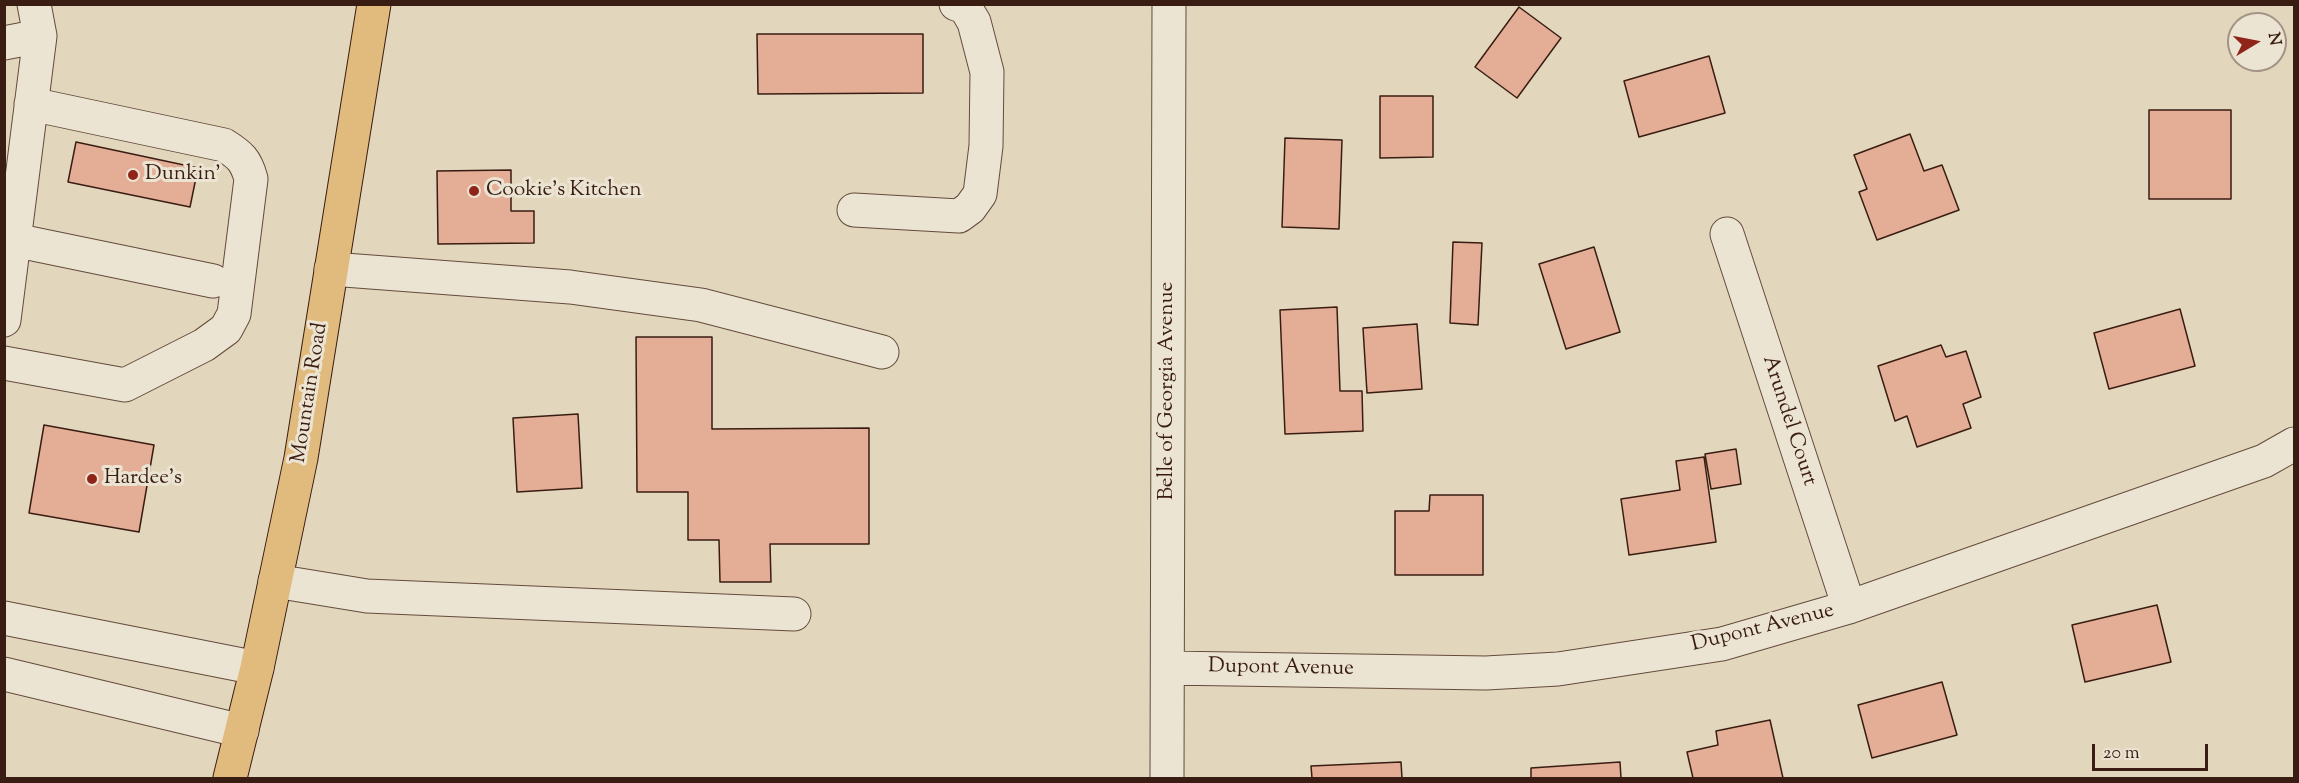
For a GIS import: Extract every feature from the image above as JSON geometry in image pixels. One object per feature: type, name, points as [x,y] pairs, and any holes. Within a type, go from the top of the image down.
[{"type":"main road","name":"Mountain Road","points":[[230,778],[257,668],[301,458],[374,4]]},
{"type":"street","points":[[4,320],[40,36],[34,4]]},
{"type":"street","points":[[854,210],[959,216],[970,208],[980,194],[986,146],[987,72],[974,22],[965,7],[956,4]]},
{"type":"street","name":"Belle of Georgia Avenue","points":[[1167,778],[1169,4]]},
{"type":"street","points":[[4,43],[40,36]]},
{"type":"street","points":[[4,363],[125,385],[204,345],[226,329],[234,314],[251,179],[247,164],[237,153],[224,145],[31,104]]},
{"type":"street","name":"Arundel Court","points":[[1727,234],[1849,607]]},
{"type":"street","points":[[14,240],[213,281]]},
{"type":"street","points":[[331,270],[570,287],[701,305],[882,352]]},
{"type":"street","name":"Dupont Avenue","points":[[1167,668],[1486,673],[1558,669],[1722,644],[1849,607],[2264,461],[2295,444]]},
{"type":"street","points":[[275,581],[367,596],[794,614]]},
{"type":"street","points":[[4,618],[257,668]]},
{"type":"street","points":[[4,674],[242,731]]},
{"type":"building","points":[[1519,7],[1561,38],[1517,98],[1475,67]]},
{"type":"building","points":[[757,34],[923,34],[923,93],[758,94]]},
{"type":"building","points":[[1709,56],[1725,113],[1639,137],[1624,81]]},
{"type":"building","points":[[1380,96],[1433,96],[1433,157],[1380,158]]},
{"type":"building","points":[[2149,110],[2231,110],[2231,199],[2149,199]]},
{"type":"building","points":[[1910,134],[1924,171],[1942,165],[1959,210],[1877,240],[1859,192],[1867,189],[1854,155]]},
{"type":"building","points":[[1285,138],[1342,140],[1339,229],[1282,227]]},
{"type":"building","name":"Dunkin'","points":[[76,142],[198,168],[190,207],[68,182]]},
{"type":"building","name":"Cookie's Kitchen","points":[[511,170],[511,211],[534,211],[534,243],[438,244],[437,171]]},
{"type":"building","points":[[1453,242],[1482,243],[1478,325],[1450,323]]},
{"type":"building","points":[[1594,247],[1620,332],[1566,349],[1539,264]]},
{"type":"building","points":[[1337,307],[1340,391],[1362,391],[1363,431],[1285,434],[1280,310]]},
{"type":"building","points":[[2180,309],[2195,366],[2109,389],[2094,333]]},
{"type":"building","points":[[1417,324],[1422,389],[1367,393],[1363,328]]},
{"type":"building","points":[[636,337],[712,337],[712,429],[869,428],[869,544],[770,544],[771,582],[720,582],[719,540],[688,540],[688,492],[637,492]]},
{"type":"building","points":[[1941,345],[1946,357],[1966,351],[1981,397],[1963,404],[1971,428],[1917,447],[1907,416],[1895,421],[1878,366]]},
{"type":"building","points":[[578,414],[582,488],[517,492],[513,418]]},
{"type":"building","name":"Hardee's","points":[[44,425],[154,445],[139,532],[29,513]]},
{"type":"building","points":[[1736,449],[1741,484],[1711,489],[1705,454]]},
{"type":"building","points":[[1704,457],[1716,542],[1629,555],[1621,499],[1680,490],[1676,461]]},
{"type":"building","points":[[1430,495],[1483,495],[1483,575],[1395,575],[1395,511],[1429,511]]},
{"type":"building","points":[[2157,605],[2171,662],[2085,682],[2072,625]]},
{"type":"building","points":[[1942,682],[1957,735],[1872,758],[1858,705]]},
{"type":"building","points":[[1770,720],[1783,778],[1693,778],[1687,752],[1718,745],[1716,731]]},
{"type":"building","points":[[1401,762],[1402,778],[1312,778],[1311,766]]},
{"type":"building","points":[[1620,762],[1621,778],[1531,778],[1531,768]]},
{"type":"place","name":"Dunkin'","points":[[133,175]]},
{"type":"place","name":"Cookie's Kitchen","points":[[474,191]]},
{"type":"place","name":"Hardee's","points":[[92,479]]}]
